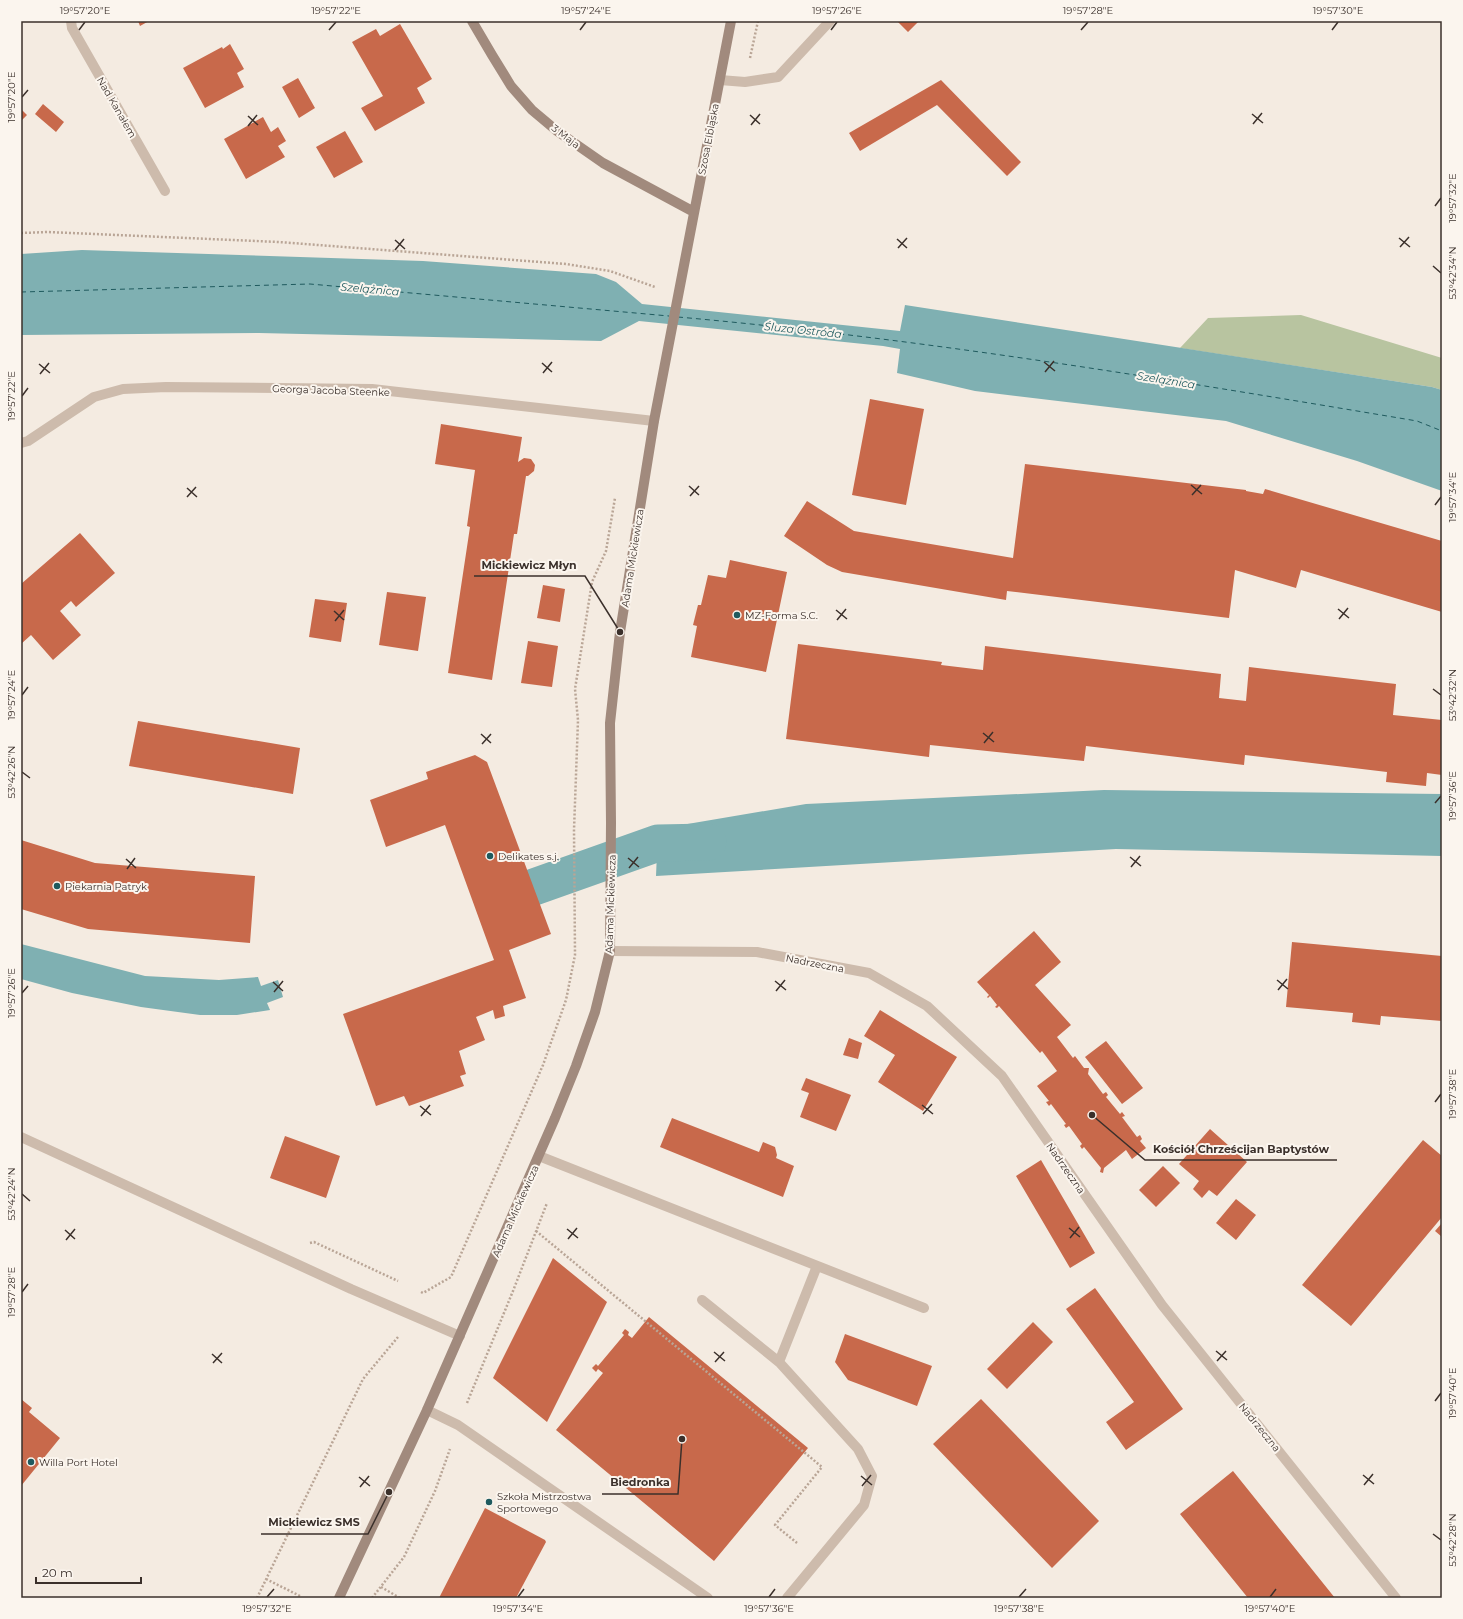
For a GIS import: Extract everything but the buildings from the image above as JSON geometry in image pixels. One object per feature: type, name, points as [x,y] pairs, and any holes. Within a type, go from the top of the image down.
[{"type":"main road","name":"3 Maja","points":[[472,21],[512,86],[532,110],[557,131],[603,163],[694,212]]},
{"type":"main road","name":"Szosa Elbląska","points":[[686,257],[731,21]]},
{"type":"main road","name":"Adama Mickiewicza","points":[[339,1598],[460,1336],[578,1060],[595,1012],[610,951],[612,823],[611,716],[620,632],[654,421],[686,257]]},
{"type":"street","name":"Nad Kanałem","points":[[71,21],[72,28],[165,191]]},
{"type":"street","points":[[720,80],[745,82],[778,77],[830,21]]},
{"type":"street","name":"Georga Jacoba Steenke","points":[[21,450],[25,442],[94,397],[123,389],[166,387],[372,389],[654,421]]},
{"type":"street","name":"Nadrzeczna","points":[[610,951],[757,952],[869,973],[927,1006],[1002,1076],[1162,1306],[1396,1598]]},
{"type":"street","points":[[21,1137],[329,1279],[460,1336]]},
{"type":"street","points":[[538,1156],[924,1308]]},
{"type":"street","points":[[779,1362],[817,1266]]},
{"type":"street","points":[[702,1300],[779,1362],[858,1449],[872,1476],[864,1505],[787,1598]]},
{"type":"street","points":[[427,1410],[458,1425],[708,1598]]},
{"type":"path","points":[[21,233],[48,232],[279,242],[566,264],[610,271],[655,287]]},
{"type":"path","points":[[451,1277],[544,1065],[566,1000],[575,955],[574,830],[578,720],[575,689],[592,582],[606,552],[616,497]]},
{"type":"path","points":[[536,1231],[822,1467],[775,1525],[797,1543]]},
{"type":"path","points":[[257,1598],[363,1379],[398,1336]]},
{"type":"path","points":[[266,1579],[300,1596]]},
{"type":"path","points":[[381,1587],[400,1598]]},
{"type":"green space","points":[[1301,315],[1442,358],[1442,390],[1432,387],[1180,348],[1208,318]]},
{"type":"water","points":[[82,250],[423,261],[596,274],[616,282],[642,304],[900,331],[905,305],[1432,387],[1442,390],[1442,491],[1357,461],[1226,421],[975,391],[897,373],[900,349],[883,346],[639,321],[601,341],[259,333],[21,335],[21,254]]},
{"type":"water","points":[[1104,790],[1442,794],[1442,856],[1116,849],[656,876],[658,829],[806,804]]},
{"type":"water","points":[[21,944],[145,976],[219,980],[258,977],[261,986],[278,980],[283,997],[267,1003],[270,1010],[237,1015],[200,1015],[141,1007],[72,993],[21,979]]},
{"type":"waterway","points":[[534,887],[658,843],[708,842]]},
{"type":"ferry route","points":[[21,292],[310,284],[669,316]]},
{"type":"ferry route","points":[[678,317],[864,337],[1049,362],[1417,421],[1442,431]]},
{"type":"place","name":"MZ-Forma S.C.","points":[[737,615]]},
{"type":"place","name":"Mickiewicz Młyn","points":[[620,632]]},
{"type":"place","name":"Delikates s.j.","points":[[490,856]]},
{"type":"place","name":"Piekarnia Patryk","points":[[57,886]]},
{"type":"place","name":"Kościół Chrześcijan Baptystów","points":[[1092,1115]]},
{"type":"place","name":"Biedronka","points":[[682,1439]]},
{"type":"place","name":"Willa Port Hotel","points":[[31,1462]]},
{"type":"place","name":"Mickiewicz SMS","points":[[389,1492]]},
{"type":"place","name":"Szkoła Mistrzostwa Sportowego","points":[[489,1502]]},
{"type":"water label","name":"Szelążnica","points":[[370,289]]},
{"type":"water label","name":"Śluza Ostróda","points":[[803,330]]},
{"type":"water label","name":"Szelążnica","points":[[1166,380]]}]
